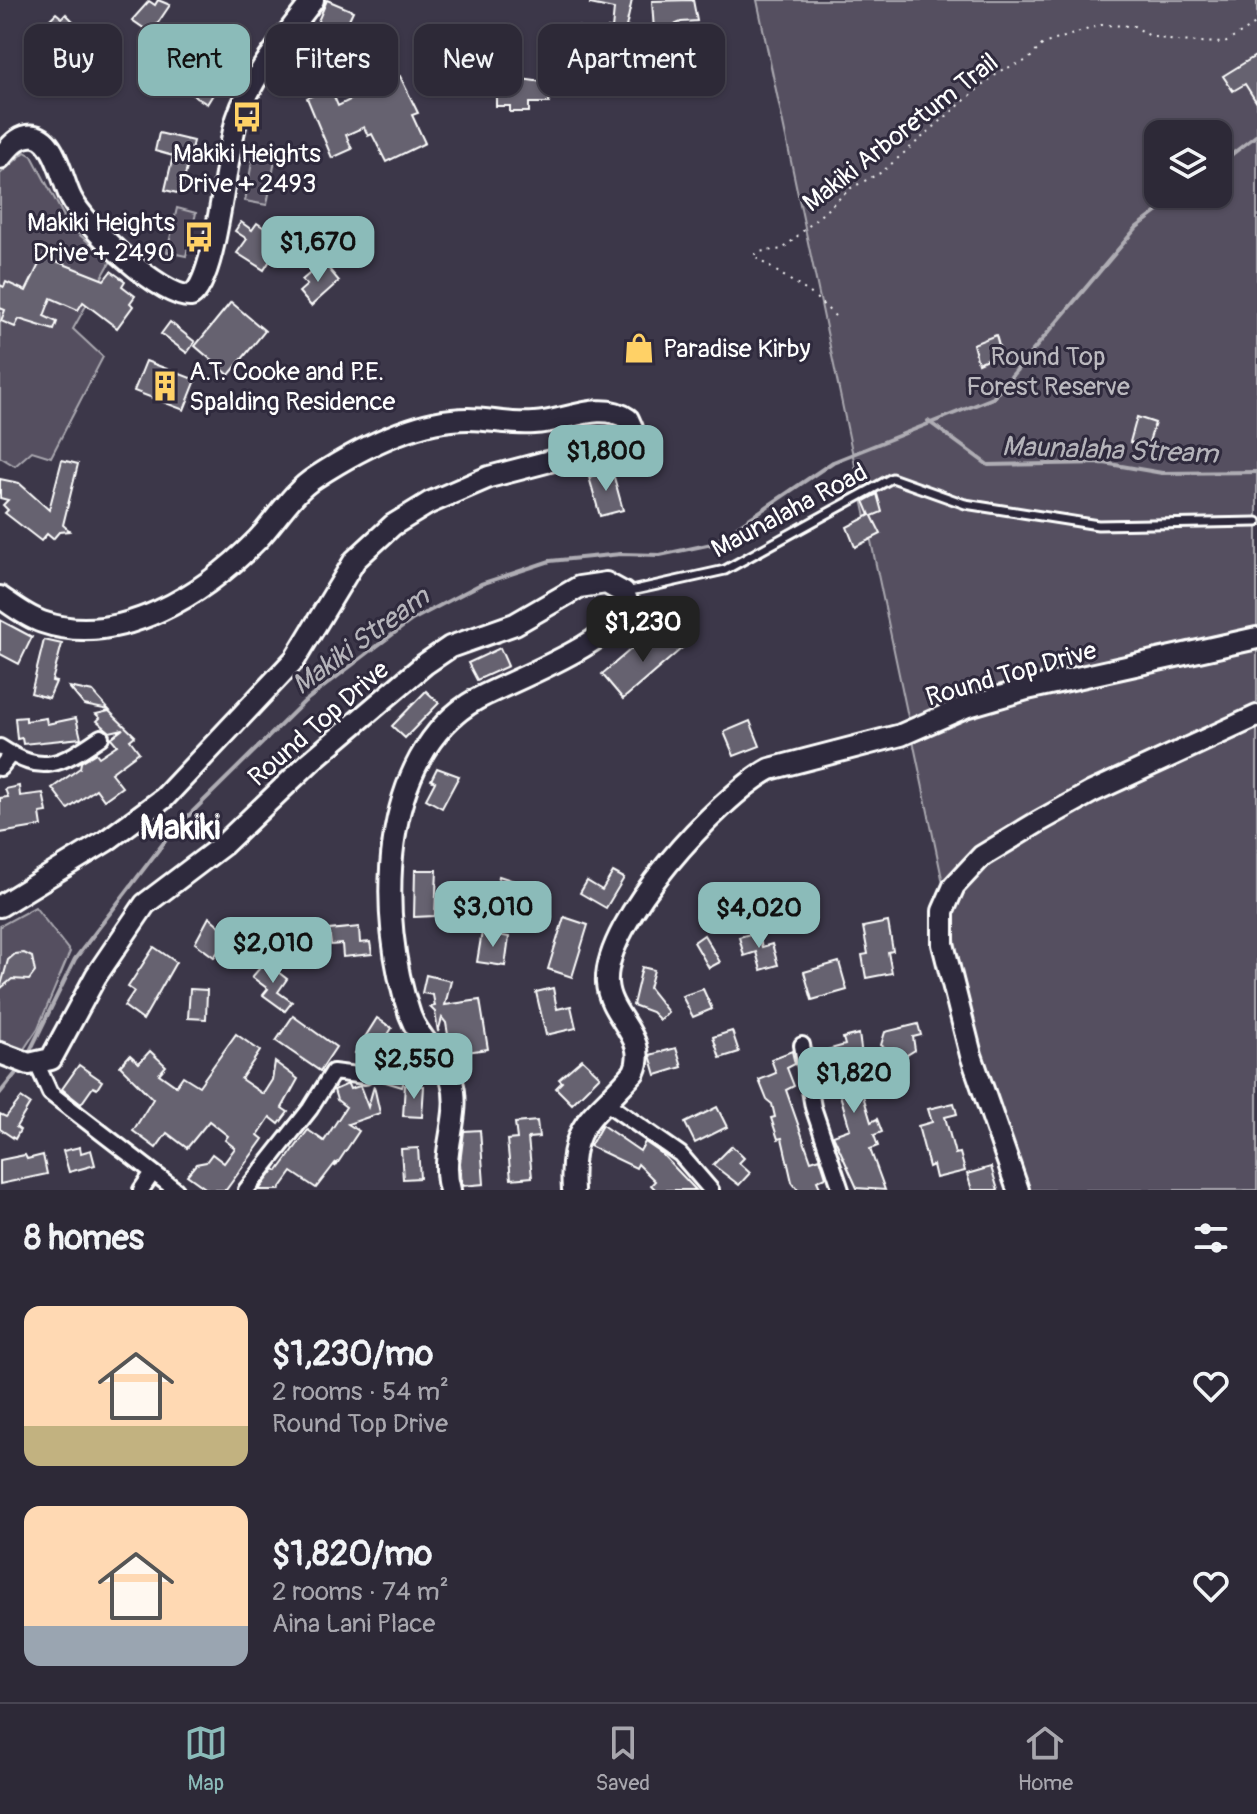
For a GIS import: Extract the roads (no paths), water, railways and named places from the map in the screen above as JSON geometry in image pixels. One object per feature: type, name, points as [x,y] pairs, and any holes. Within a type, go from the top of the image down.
[{"type":"street","points":[[0,158],[17,139],[35,136],[42,139],[53,154],[70,197],[91,229],[172,292],[191,296],[201,287],[210,263],[236,120],[260,74],[313,0]]},
{"type":"street","points":[[0,597],[29,616],[55,626],[91,629],[122,625],[160,610],[207,581],[257,539],[313,479],[404,432],[452,420],[541,423],[609,411],[628,419],[632,428],[623,442],[489,477],[429,503],[393,525],[355,560],[288,668],[164,798],[106,841],[0,906]]},
{"type":"street","name":"Round Top Drive","points":[[37,1064],[51,1059],[58,1049],[96,976],[145,904],[223,845],[311,761],[425,664],[450,647],[515,624],[579,587],[606,583],[624,593]]},
{"type":"street","points":[[450,1190],[446,1156],[453,1085],[446,1068],[424,1042],[411,1019],[398,959],[389,878],[398,810],[434,740],[461,709],[537,671],[610,629],[626,612],[628,603],[624,593]]},
{"type":"street","name":"Round Top Drive","points":[[573,1190],[574,1143],[605,1102],[634,1072],[640,1052],[609,993],[607,980],[617,948],[647,892],[676,852],[751,780],[770,769],[901,735],[965,707],[1027,689],[1257,638]]},
{"type":"street","points":[[1018,1190],[971,1055],[943,944],[943,911],[954,886],[982,856],[1038,822],[1092,792],[1257,716]]},
{"type":"street","points":[[0,768],[6,750],[32,766],[43,766],[77,753],[101,737]]},
{"type":"street","points":[[802,1045],[813,1107],[841,1190]]},
{"type":"street","points":[[7,1056],[37,1064],[50,1093],[176,1190]]},
{"type":"street","points":[[246,1190],[310,1109],[333,1072],[365,1076]]},
{"type":"street","points":[[605,1102],[680,1154],[711,1190]]},
{"type":"street","points":[[141,1190],[152,1174]]},
{"type":"lane","name":"Maunalaha Road","points":[[624,593],[725,570],[892,478],[965,504],[1098,525],[1257,522]]},
{"type":"waterway","name":"Makiki Stream","points":[[1232,154],[1257,135]]},
{"type":"waterway","name":"Makiki Stream","points":[[27,1057],[75,959],[172,832],[304,702],[373,649],[412,620],[481,584],[550,561],[621,554],[660,555],[712,544],[833,462],[993,398],[1137,227],[1162,208]]},
{"type":"waterway","name":"Maunalaha Stream","points":[[928,421],[988,465],[1104,463],[1162,473],[1257,472]]},
{"type":"waterway","name":"Makiki Stream","points":[[0,1093],[20,1068]]},
{"type":"place","name":"Makiki Heights Drive + 2493","points":[[247,117]]},
{"type":"place","name":"Makiki Heights Drive + 2490","points":[[199,237]]},
{"type":"place","name":"Paradise Kirby","points":[[639,348]]},
{"type":"place","name":"A.T. Cooke and P.E. Spalding Residence","points":[[165,386]]},
{"type":"district","name":"Makiki","points":[[180,827]]},
{"type":"park label","name":"Round Top Forest Reserve","points":[[1048,371]]}]
